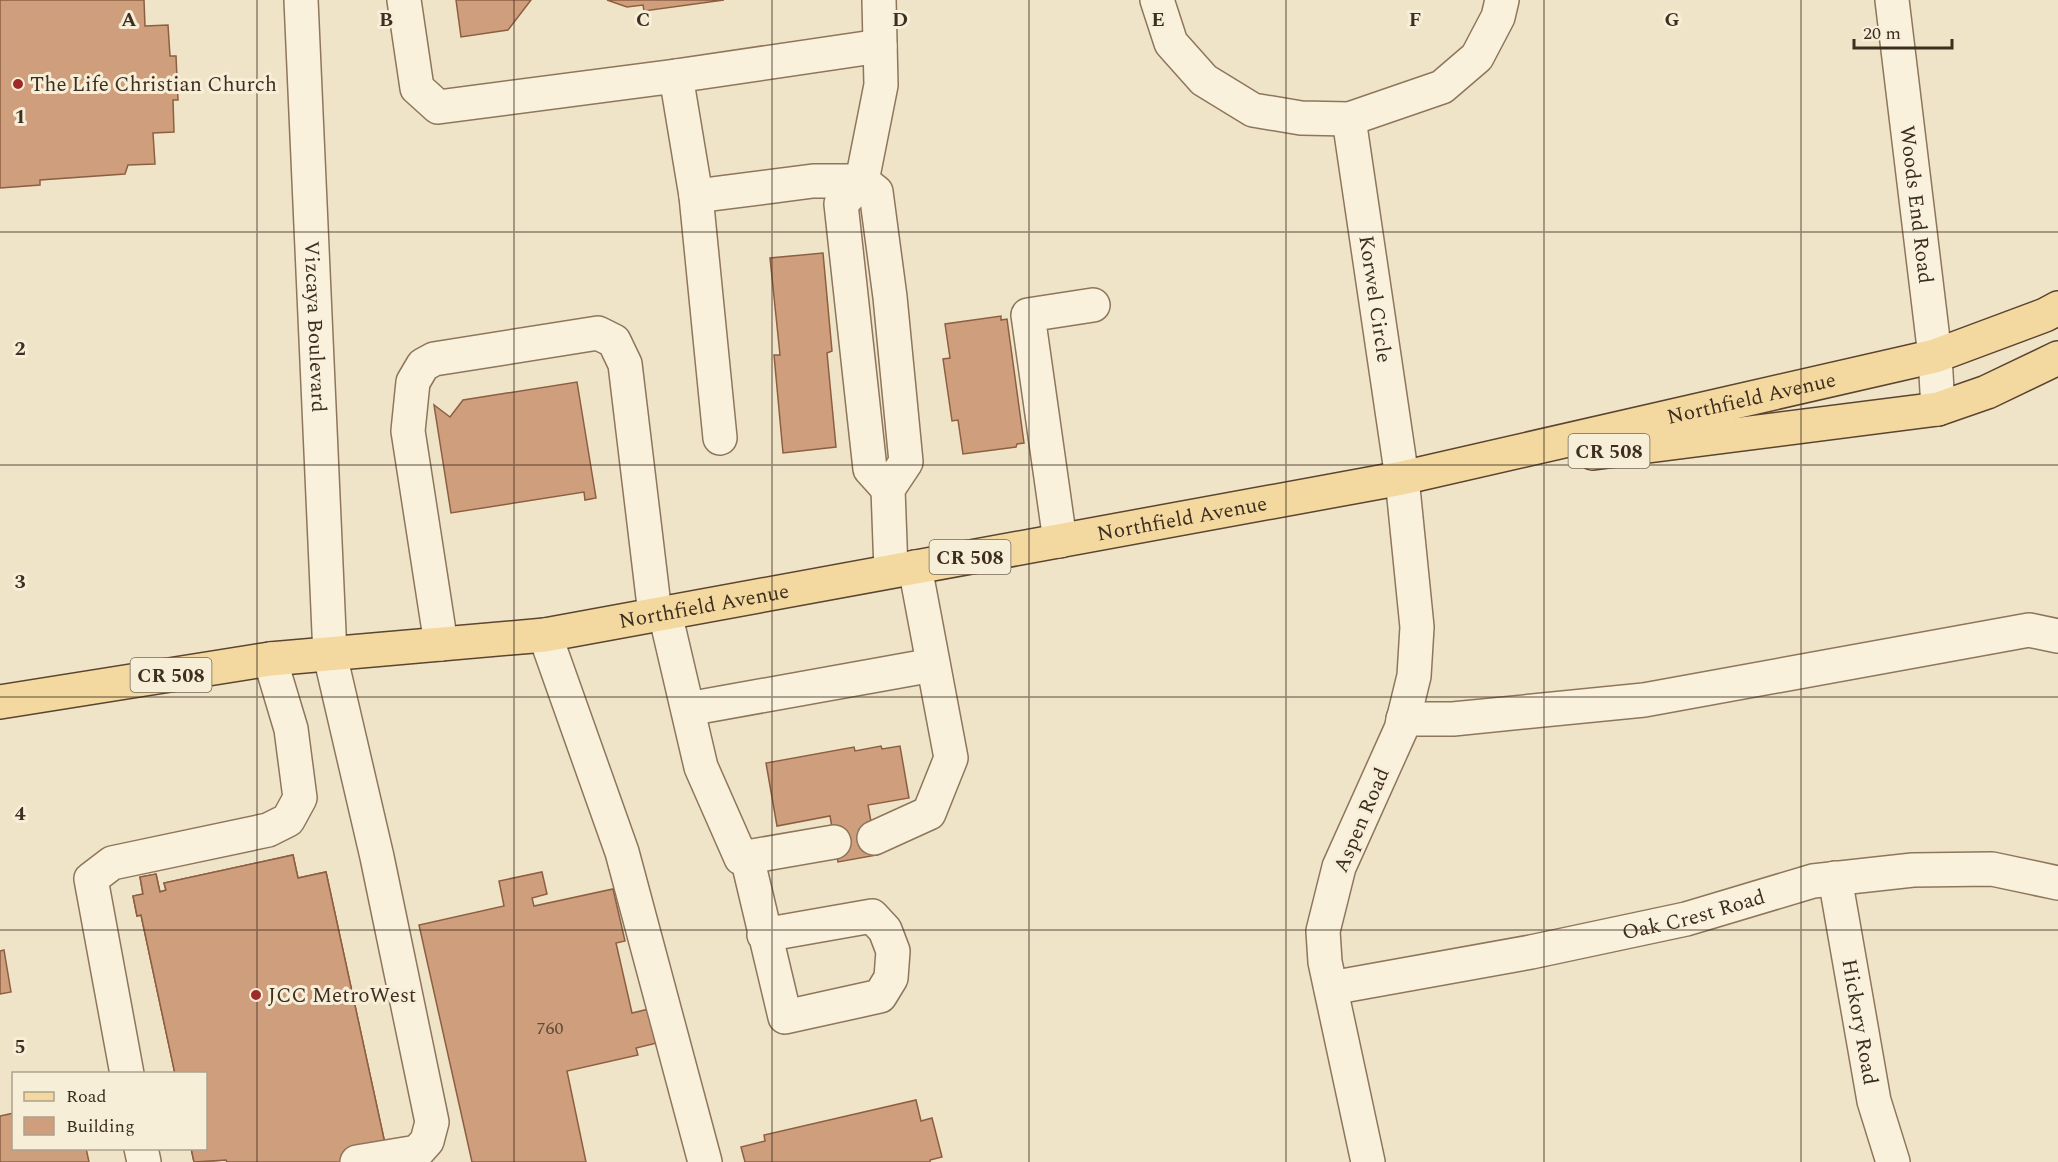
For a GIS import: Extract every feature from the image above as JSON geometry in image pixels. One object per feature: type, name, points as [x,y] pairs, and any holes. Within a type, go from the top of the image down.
[{"type":"main road","name":"Northfield Avenue","points":[[0,702],[270,659],[545,635],[1402,478],[1935,356],[2058,308]]},
{"type":"main road","name":"Northfield Avenue","points":[[1402,478],[1938,409],[1987,392],[2058,358]]},
{"type":"street","name":"Vizcaya Boulevard","points":[[301,0],[330,655],[377,857],[432,1122],[428,1141],[417,1152],[357,1162]]},
{"type":"street","points":[[404,0],[417,88],[438,107],[676,76],[880,46]]},
{"type":"street","points":[[874,838],[929,813],[951,758],[933,666],[903,569],[888,489],[870,469],[841,204],[862,181],[881,85],[879,0]]},
{"type":"street","points":[[1157,0],[1171,43],[1204,80],[1253,110],[1301,118],[1349,119],[1442,87],[1477,57],[1498,17],[1502,0]]},
{"type":"street","name":"Woods End Road","points":[[1892,0],[1935,356],[1938,409]]},
{"type":"street","points":[[676,76],[696,196],[720,438]]},
{"type":"street","name":"Korwel Circle","points":[[1349,119],[1402,478]]},
{"type":"street","points":[[696,196],[813,182],[862,181]]},
{"type":"street","points":[[1060,540],[1028,315],[1093,305]]},
{"type":"street","points":[[441,644],[408,431],[413,382],[423,365],[434,359],[598,333],[614,341],[625,364],[660,614],[688,709],[700,767],[741,858],[834,842]]},
{"type":"street","name":"Aspen Road","points":[[1368,1162],[1325,962],[1323,931],[1339,867],[1401,729],[1414,676],[1417,627],[1402,478]]},
{"type":"street","points":[[1403,719],[1453,719],[1644,700],[2029,630],[2058,636]]},
{"type":"street","points":[[545,635],[622,852],[705,1162]]},
{"type":"street","points":[[127,1072],[91,879],[112,863],[268,830],[288,820],[300,798],[291,729],[270,659]]},
{"type":"street","points":[[688,709],[933,666]]},
{"type":"street","points":[[747,857],[764,935]]},
{"type":"street","name":"Oak Crest Road","points":[[1331,988],[1531,952],[1686,919],[1813,881],[1913,870],[1992,869],[2058,884]]},
{"type":"street","name":"Hickory Road","points":[[1835,878],[1874,1101],[1893,1162]]},
{"type":"building","points":[[0,0],[144,0],[145,26],[168,25],[170,56],[176,56],[178,100],[173,100],[174,132],[153,133],[155,164],[128,165],[125,174],[40,180],[40,185],[0,188]]},
{"type":"building","points":[[456,0],[531,0],[508,30],[461,37]]},
{"type":"building","points":[[607,0],[724,0],[644,11],[643,5],[627,7]]},
{"type":"building","points":[[823,253],[832,351],[827,353],[836,447],[783,453],[774,355],[780,355],[770,258]]},
{"type":"building","points":[[1001,316],[1001,320],[1007,319],[1024,443],[1017,444],[1016,447],[963,454],[958,420],[952,421],[943,359],[950,358],[945,324]]},
{"type":"building","points":[[577,382],[596,498],[585,500],[584,492],[451,513],[434,405],[450,417],[463,400]]},
{"type":"building","points":[[881,746],[882,749],[900,746],[909,798],[868,805],[877,855],[838,862],[830,816],[777,826],[766,763],[854,747],[855,751]]},
{"type":"building","name":"JCC MetroWest","points":[[293,855],[298,878],[326,872],[389,1162],[227,1162],[226,1160],[194,1162],[191,1150],[207,1150],[207,1072],[175,1072],[141,915],[137,916],[133,896],[143,894],[140,877],[156,874],[160,892],[166,890],[164,883]]},
{"type":"building","name":"JCC MetroWest","points":[[293,855],[298,878],[326,872],[389,1162],[227,1162],[226,1160],[194,1162],[191,1150],[207,1150],[207,1072],[175,1072],[141,915],[137,916],[133,896],[143,894],[140,877],[156,874],[160,892],[166,890],[164,883]]},
{"type":"building","name":"JCC MetroWest","points":[[542,872],[547,894],[532,898],[534,906],[613,889],[625,941],[616,943],[632,1013],[653,1008],[661,1042],[636,1048],[638,1055],[567,1071],[586,1162],[472,1162],[419,925],[504,906],[499,881]]},
{"type":"building","points":[[4,950],[11,992],[0,994],[0,951]]},
{"type":"building","points":[[916,1100],[921,1121],[932,1118],[942,1157],[930,1160],[930,1162],[745,1162],[741,1147],[765,1141],[764,1135]]},
{"type":"building","points":[[12,1113],[12,1150],[86,1150],[89,1162],[0,1162],[0,1116]]},
{"type":"place","name":"The Life Christian Church","points":[[18,84]]},
{"type":"place","name":"JCC MetroWest","points":[[256,995]]}]
